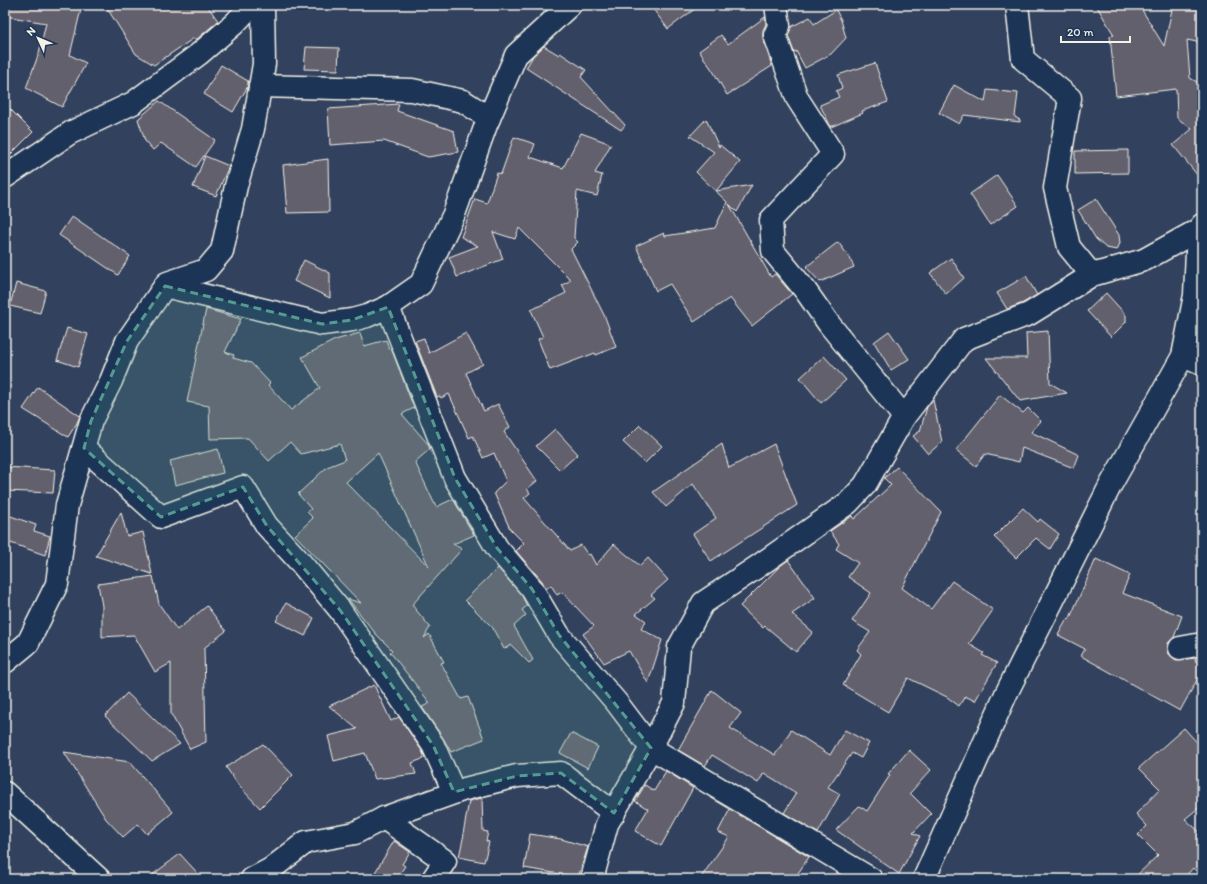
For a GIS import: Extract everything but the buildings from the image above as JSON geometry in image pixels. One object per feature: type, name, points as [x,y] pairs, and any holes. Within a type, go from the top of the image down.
[{"type":"street","points":[[5,177],[70,133],[133,103],[199,54],[234,24],[252,5]]},
{"type":"street","points":[[5,662],[28,643],[57,584],[67,505],[91,421],[128,342],[167,282],[206,270],[222,251],[236,186],[253,129],[264,64],[263,5]]},
{"type":"street","points":[[165,286],[322,324],[352,320],[388,307],[421,284],[454,214],[489,118],[516,55],[570,5]]},
{"type":"street","points":[[776,5],[779,26],[775,35],[797,98],[833,154],[771,220],[773,251],[805,290],[829,324],[904,417]]},
{"type":"street","points":[[1017,5],[1023,59],[1070,98],[1055,188],[1069,247],[1092,275]]},
{"type":"street","points":[[260,86],[412,90],[463,101],[489,118]]},
{"type":"street","points":[[592,879],[607,824],[651,748],[674,703],[679,646],[703,603],[848,504],[865,485],[904,417],[964,339],[1029,314],[1092,275],[1144,260],[1200,228]]},
{"type":"street","points":[[924,879],[1006,694],[1110,486],[1193,360],[1195,295],[1200,228]]},
{"type":"street","points":[[388,307],[455,478],[497,548],[532,589],[559,635],[617,703],[651,748],[871,879]]},
{"type":"street","points":[[84,448],[161,517],[242,487],[267,526],[300,562],[340,610],[433,745],[454,792]]},
{"type":"street","points":[[1180,648],[1202,644]]},
{"type":"street","points":[[252,879],[272,869],[306,842],[355,833],[384,818],[454,792],[517,776],[561,773],[614,813]]},
{"type":"street","points":[[5,793],[99,879]]},
{"type":"street","points":[[384,818],[445,861],[433,879]]},
{"type":"highlighted area","points":[[165,286],[322,324],[352,320],[388,307],[455,478],[497,548],[532,589],[559,635],[651,748],[614,813],[561,773],[517,776],[454,792],[433,745],[340,610],[267,526],[243,487],[161,517],[84,448],[91,421],[127,341]]}]
